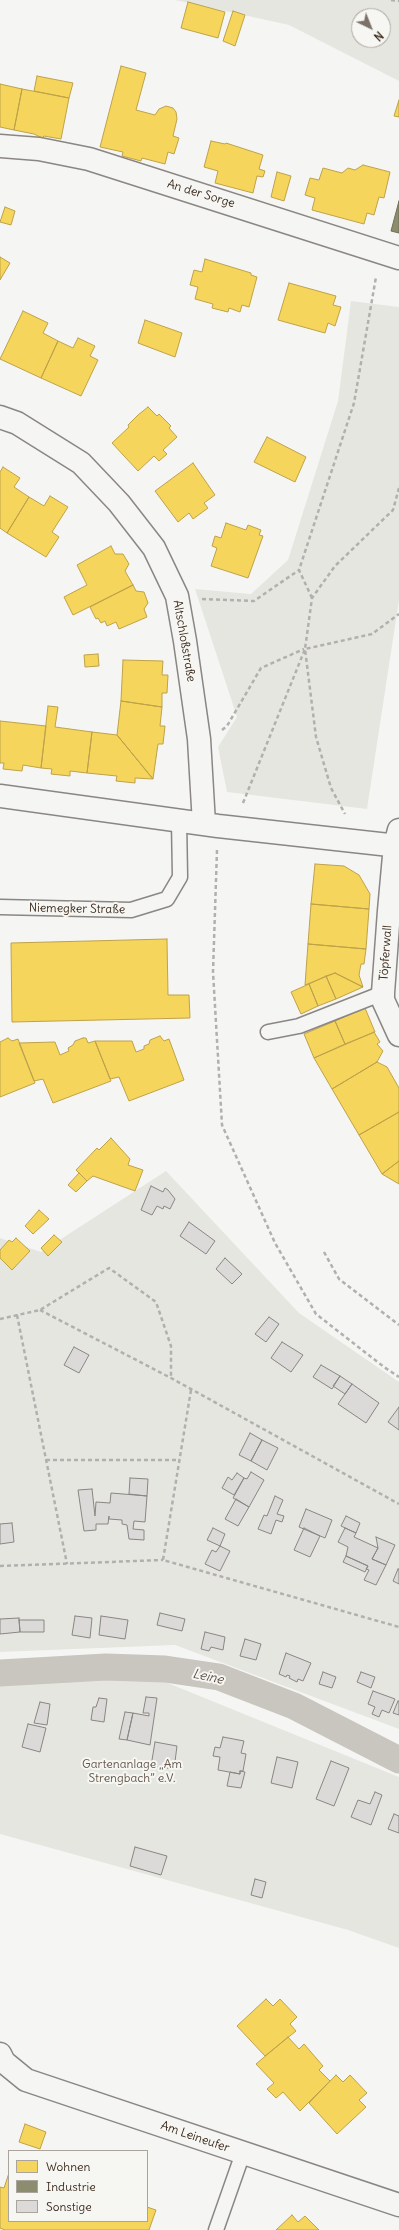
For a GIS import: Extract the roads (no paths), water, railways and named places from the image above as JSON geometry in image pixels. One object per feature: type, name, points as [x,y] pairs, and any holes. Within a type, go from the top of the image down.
[{"type":"street","name":"An der Sorge","points":[[0,146],[39,149],[89,160],[390,254]]},
{"type":"street","name":"Altschloßstraße","points":[[0,417],[18,423],[80,463],[119,503],[154,548],[177,596],[211,825]]},
{"type":"street","points":[[0,796],[211,825],[398,840]]},
{"type":"street","name":"Töpferwall","points":[[398,840],[383,1000],[399,1035]]},
{"type":"street","name":"Am Leineufer","points":[[0,2054],[4,2062],[26,2080],[399,2205]]},
{"type":"lane","name":"Niemegker Straße","points":[[0,907],[131,910],[167,898],[180,877],[180,820]]},
{"type":"lane","points":[[268,1032],[300,1026],[383,993]]},
{"type":"lane","points":[[216,2230],[243,2153]]},
{"type":"waterway","name":"Leine","points":[[0,1673],[106,1667],[165,1669],[219,1677],[294,1706],[399,1760]]},
{"type":"park label","name":"Gartenanlage „Am Strengbach” e.V.","points":[[132,1772]]}]
